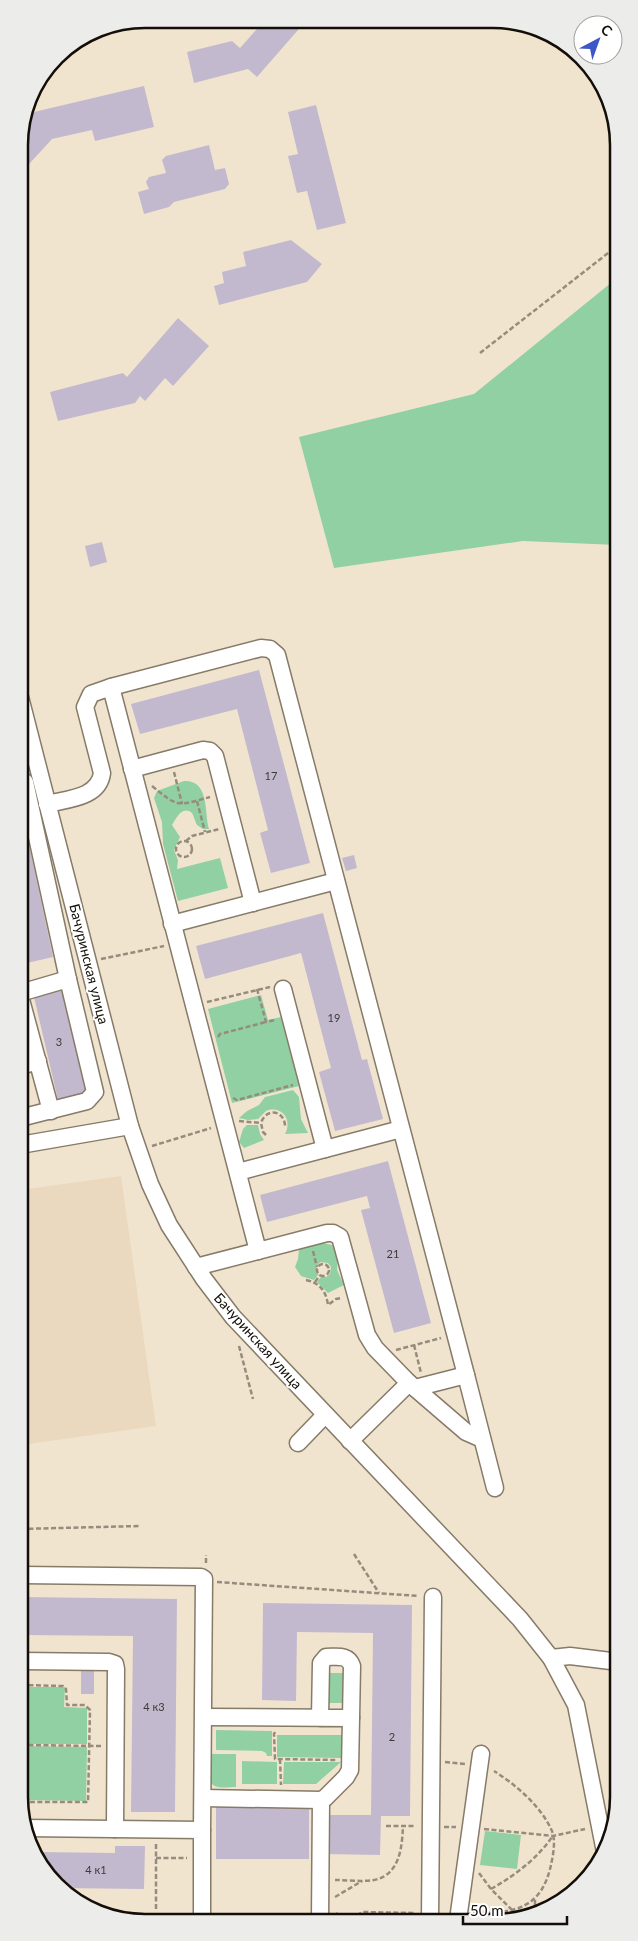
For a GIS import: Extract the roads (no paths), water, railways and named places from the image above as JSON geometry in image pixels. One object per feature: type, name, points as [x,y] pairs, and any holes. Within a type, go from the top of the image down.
[{"type":"street","points":[[47,804],[90,793],[100,781],[102,773],[85,707],[91,694],[110,687],[261,648],[273,651],[277,655],[495,1488]]},
{"type":"street","points":[[110,687],[258,1251]]},
{"type":"street","points":[[132,769],[203,750],[210,751],[215,756],[253,903]]},
{"type":"street","points":[[28,781],[68,979],[95,1092],[87,1101],[28,1116]]},
{"type":"street","name":"Бачуринская улица","points":[[28,781],[47,804],[130,1126],[157,1202],[176,1237],[196,1267],[242,1328],[520,1619],[551,1658],[576,1705],[603,1840]]},
{"type":"street","points":[[172,924],[336,881]]},
{"type":"street","points":[[28,992],[68,979]]},
{"type":"street","points":[[283,989],[325,1149]]},
{"type":"street","points":[[28,1024],[51,1111]]},
{"type":"street","points":[[28,1064],[38,1061]]},
{"type":"street","points":[[28,1144],[130,1126]]},
{"type":"street","points":[[238,1172],[401,1129]]},
{"type":"street","points":[[196,1267],[327,1233],[336,1234],[342,1240],[367,1335],[381,1354],[466,1432],[482,1439]]},
{"type":"street","points":[[350,1441],[416,1385],[466,1375]]},
{"type":"street","points":[[298,1443],[325,1415]]},
{"type":"street","points":[[28,1575],[201,1577],[205,1581],[202,1914]]},
{"type":"street","points":[[430,1914],[433,1597]]},
{"type":"street","points":[[551,1658],[570,1656],[610,1661]]},
{"type":"street","points":[[203,1798],[321,1800],[328,1796],[349,1772],[351,1766],[351,1662],[345,1657],[326,1657],[320,1663],[320,1718]]},
{"type":"street","points":[[28,1661],[113,1663],[116,1670],[114,1829]]},
{"type":"street","points":[[204,1716],[351,1718]]},
{"type":"street","points":[[459,1914],[481,1754]]},
{"type":"street","points":[[320,1913],[321,1800]]},
{"type":"street","points":[[32,1828],[202,1830]]}]
